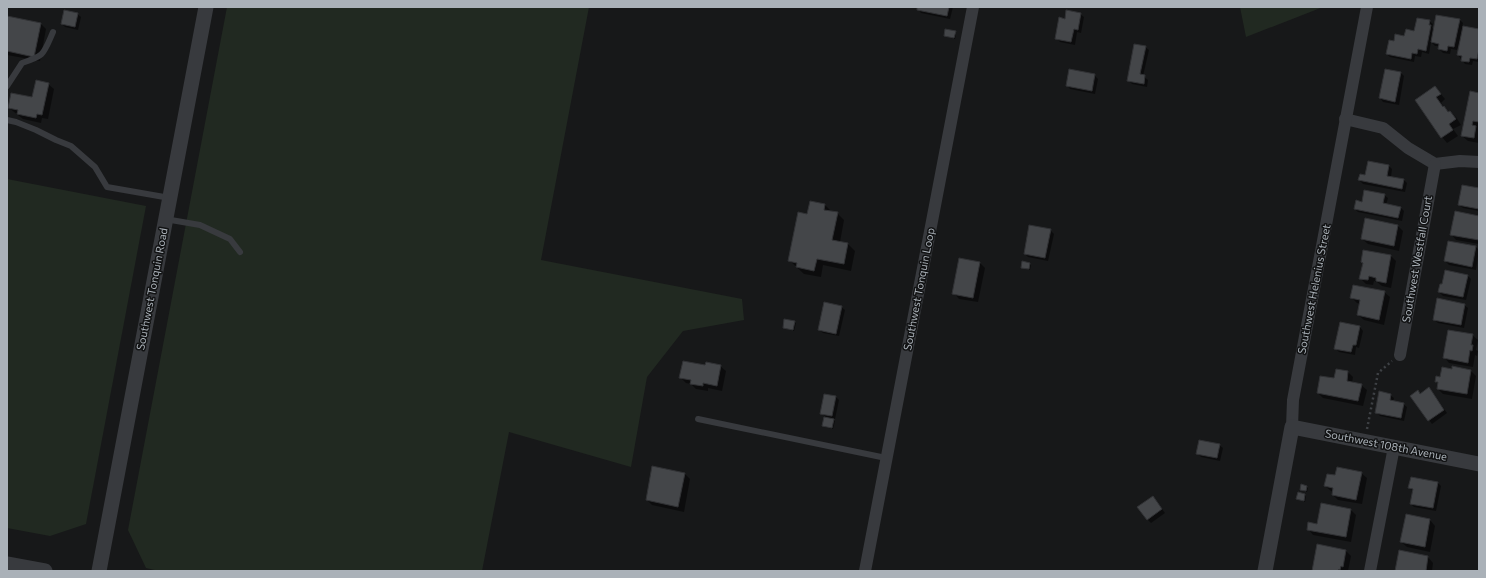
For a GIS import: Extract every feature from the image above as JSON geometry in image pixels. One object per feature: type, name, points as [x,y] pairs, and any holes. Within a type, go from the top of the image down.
[{"type":"street","name":"Southwest Tonquin Road","points":[[99,571],[206,7]]},
{"type":"street","name":"Southwest Tonquin Loop","points":[[865,571],[973,7]]},
{"type":"street","name":"Southwest Helenius Street","points":[[1265,571],[1292,427],[1293,400],[1367,7]]},
{"type":"street","points":[[1345,119],[1383,128],[1408,148],[1434,164],[1460,161],[1479,162]]},
{"type":"street","name":"Southwest Westfall Court","points":[[1400,355],[1434,164]]},
{"type":"street","name":"Southwest 108th Avenue","points":[[1292,427],[1479,464]]},
{"type":"street","points":[[1370,571],[1394,447]]},
{"type":"street","points":[[7,564],[45,571]]},
{"type":"lane","points":[[7,86],[22,63],[40,57],[46,48],[52,32]]},
{"type":"lane","points":[[7,120],[36,130],[72,146],[95,167],[107,187],[170,198]]},
{"type":"lane","points":[[165,219],[200,225],[230,240],[240,252]]},
{"type":"lane","points":[[698,419],[886,458]]},
{"type":"path","points":[[1364,441],[1378,373],[1400,355]]},
{"type":"shaded area","points":[[227,7],[589,7],[541,260],[742,299],[744,320],[683,331],[647,377],[631,467],[509,432],[482,571],[159,571],[146,568],[128,530]]},
{"type":"shaded area","points":[[1240,7],[1323,7],[1246,37]]},
{"type":"shaded area","points":[[7,179],[146,206],[86,524],[50,536],[7,528]]},
{"type":"building","points":[[917,7],[949,7],[947,16],[917,10]]},
{"type":"building","points":[[64,10],[78,13],[75,27],[61,24]]},
{"type":"building","points":[[1066,10],[1081,13],[1078,30],[1074,29],[1071,42],[1055,39],[1059,17],[1065,19]]},
{"type":"building","points":[[1436,15],[1460,19],[1454,47],[1448,46],[1447,51],[1438,49],[1439,44],[1431,42]]},
{"type":"building","points":[[7,16],[41,23],[34,57],[7,51]]},
{"type":"building","points":[[1417,18],[1430,20],[1429,25],[1431,25],[1426,51],[1418,49],[1417,54],[1412,53],[1411,59],[1386,54],[1389,40],[1394,41],[1395,34],[1404,36],[1406,29],[1414,31]]},
{"type":"building","points":[[1463,26],[1479,29],[1479,49],[1477,59],[1470,58],[1469,62],[1461,61],[1462,56],[1457,55]]},
{"type":"building","points":[[945,29],[956,31],[954,38],[944,36]]},
{"type":"building","points":[[1134,44],[1146,46],[1140,74],[1145,75],[1144,84],[1127,81]]},
{"type":"building","points":[[1069,69],[1095,74],[1092,91],[1066,86]]},
{"type":"building","points":[[1385,69],[1401,72],[1395,102],[1379,98]]},
{"type":"building","points":[[36,80],[49,83],[42,115],[37,114],[36,118],[17,114],[18,110],[8,108],[11,93],[32,97]]},
{"type":"building","points":[[1435,86],[1441,94],[1436,97],[1443,107],[1444,106],[1448,112],[1450,111],[1456,119],[1449,124],[1453,130],[1441,138],[1415,100]]},
{"type":"building","points":[[1470,91],[1479,93],[1479,122],[1473,121],[1472,125],[1476,126],[1474,138],[1461,136]]},
{"type":"building","points":[[1368,161],[1389,165],[1387,176],[1404,179],[1402,189],[1358,180],[1360,174],[1365,175]]},
{"type":"building","points":[[1462,185],[1479,188],[1479,209],[1458,205]]},
{"type":"building","points":[[1364,190],[1385,194],[1383,203],[1401,207],[1398,218],[1354,209],[1356,200],[1362,202]]},
{"type":"building","points":[[810,201],[825,204],[824,210],[838,212],[832,240],[848,243],[844,264],[817,259],[814,271],[796,267],[797,263],[788,261],[798,212],[807,214]]},
{"type":"building","points":[[1455,211],[1479,216],[1479,240],[1450,235]]},
{"type":"building","points":[[1365,218],[1398,225],[1394,246],[1361,239]]},
{"type":"building","points":[[1029,225],[1051,229],[1045,258],[1024,254]]},
{"type":"building","points":[[1448,241],[1476,246],[1472,267],[1444,261]]},
{"type":"building","points":[[1363,250],[1391,255],[1386,283],[1376,281],[1376,278],[1369,276],[1368,280],[1359,279],[1363,263],[1361,262]]},
{"type":"building","points":[[959,258],[980,262],[973,298],[952,294]]},
{"type":"building","points":[[1022,261],[1030,263],[1029,269],[1021,268]]},
{"type":"building","points":[[1445,270],[1468,275],[1463,297],[1438,292],[1440,284],[1442,284]]},
{"type":"building","points":[[1353,285],[1385,291],[1379,320],[1357,315],[1360,300],[1350,298]]},
{"type":"building","points":[[1437,298],[1465,304],[1461,325],[1433,320]]},
{"type":"building","points":[[824,302],[842,306],[836,334],[818,330]]},
{"type":"building","points":[[784,319],[795,321],[793,330],[783,328]]},
{"type":"building","points":[[1340,322],[1360,326],[1356,345],[1353,345],[1351,352],[1334,349]]},
{"type":"building","points":[[1448,330],[1473,334],[1471,345],[1473,345],[1472,351],[1470,350],[1468,363],[1443,358]]},
{"type":"building","points":[[683,361],[705,365],[706,362],[721,365],[717,386],[703,383],[703,386],[690,384],[691,380],[679,378]]},
{"type":"building","points":[[1452,366],[1471,370],[1467,394],[1437,389],[1438,382],[1435,382],[1436,376],[1440,377],[1442,367],[1452,369]]},
{"type":"building","points":[[1336,369],[1348,371],[1347,381],[1362,384],[1358,401],[1317,393],[1320,376],[1334,378]]},
{"type":"building","points":[[1429,387],[1444,410],[1428,421],[1410,396],[1418,390],[1420,394]]},
{"type":"building","points":[[1379,391],[1391,394],[1390,400],[1404,403],[1401,418],[1375,413]]},
{"type":"building","points":[[824,394],[836,396],[832,416],[820,414]]},
{"type":"building","points":[[824,417],[834,419],[832,428],[822,426]]},
{"type":"building","points":[[1199,440],[1220,444],[1217,458],[1196,454]]},
{"type":"building","points":[[652,466],[685,473],[678,507],[646,500]]},
{"type":"building","points":[[1337,467],[1362,472],[1356,500],[1332,495],[1333,488],[1324,486],[1327,474],[1335,475]]},
{"type":"building","points":[[1411,477],[1438,482],[1433,508],[1410,504],[1413,489],[1408,488]]},
{"type":"building","points":[[1301,484],[1307,486],[1306,491],[1300,490]]},
{"type":"building","points":[[1298,492],[1305,494],[1304,501],[1296,499]]},
{"type":"building","points":[[1153,496],[1162,509],[1147,520],[1137,507]]},
{"type":"building","points":[[1321,503],[1351,509],[1346,537],[1307,530],[1308,522],[1317,524]]},
{"type":"building","points":[[1406,514],[1430,519],[1425,547],[1400,542]]},
{"type":"building","points":[[1317,544],[1346,550],[1343,567],[1341,566],[1340,570],[1312,571]]},
{"type":"building","points":[[1399,550],[1428,556],[1426,571],[1395,571]]}]
